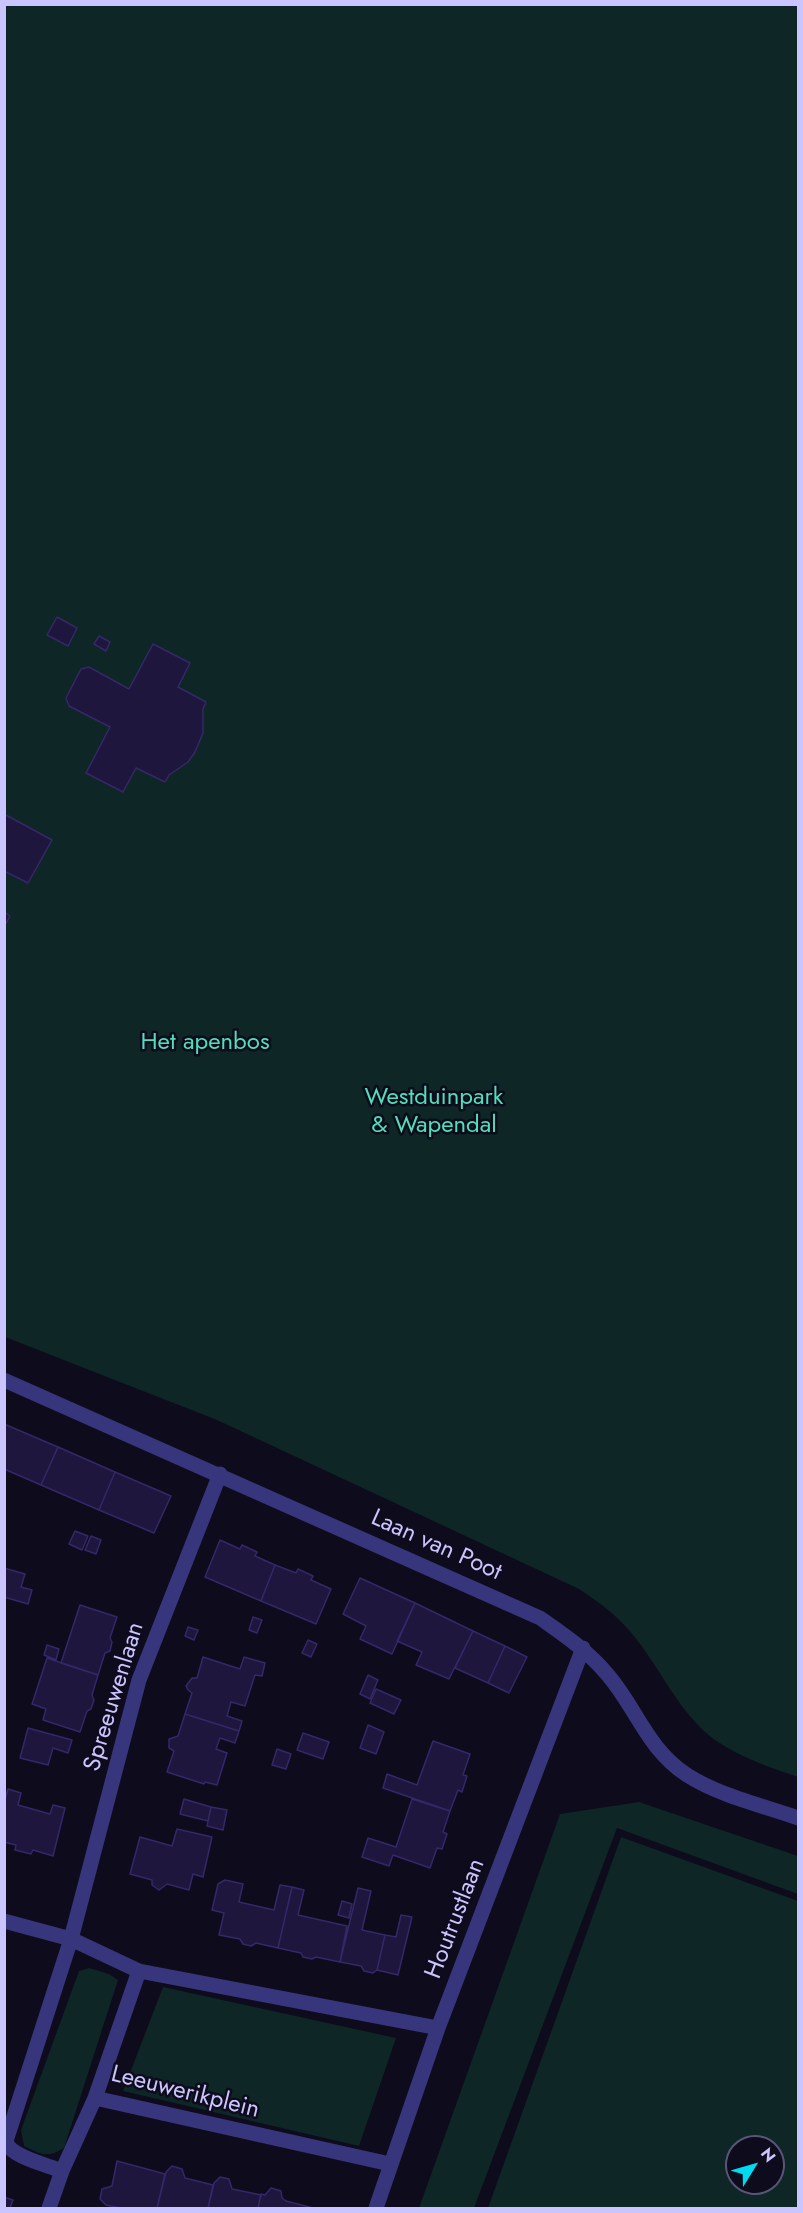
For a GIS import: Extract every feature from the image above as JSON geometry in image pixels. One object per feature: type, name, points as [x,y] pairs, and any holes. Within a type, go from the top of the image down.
[{"type":"street","name":"Laan van Poot","points":[[4,1380],[540,1618],[583,1648],[609,1676],[650,1740],[685,1774],[716,1790],[798,1818]]},
{"type":"street","name":"Spreeuwenlaan","points":[[71,1939],[139,1680],[220,1474]]},
{"type":"street","name":"Houtrustlaan","points":[[376,2208],[438,2028],[583,1648]]},
{"type":"street","points":[[4,1921],[71,1939],[139,1971],[438,2028]]},
{"type":"street","points":[[62,2170],[15,2153],[7,2147],[6,2141],[71,1939]]},
{"type":"street","name":"Leeuwerikplein","points":[[139,1971],[95,2098],[390,2164]]},
{"type":"street","points":[[49,2208],[62,2170],[95,2098]]},
{"type":"green space","name":"Westduinpark & Wapendal","points":[[5,5],[798,5],[798,1777],[755,1762],[735,1752],[702,1729],[679,1702],[628,1629],[579,1589],[217,1420],[5,1337]]},
{"type":"green space","points":[[639,1802],[798,1856],[798,1894],[617,1828],[474,2208],[419,2208],[560,1814]]},
{"type":"green space","points":[[621,1837],[798,1901],[798,2208],[488,2208]]},
{"type":"green space","points":[[89,1968],[109,1974],[118,1980],[64,2148],[48,2154],[39,2153],[24,2146],[21,2130],[79,1971]]},
{"type":"green space","points":[[163,1987],[396,2038],[359,2146],[123,2091]]},
{"type":"building","points":[[57,617],[77,628],[68,646],[47,635]]},
{"type":"building","points":[[99,636],[110,642],[106,651],[94,644]]},
{"type":"building","points":[[153,644],[190,663],[178,687],[206,702],[203,709],[203,733],[188,762],[169,775],[165,782],[136,768],[123,792],[86,773],[110,727],[69,706],[66,698],[81,669],[89,667],[129,689]]},
{"type":"building","points":[[4,814],[52,840],[28,883],[4,871]]},
{"type":"building","points":[[4,912],[10,916],[4,927]]},
{"type":"building","points":[[4,1424],[58,1447],[41,1485],[4,1469]]},
{"type":"building","points":[[58,1447],[115,1472],[99,1510],[41,1485]]},
{"type":"building","points":[[115,1472],[171,1496],[154,1533],[99,1510]]},
{"type":"building","points":[[75,1531],[88,1536],[82,1550],[69,1544]]},
{"type":"building","points":[[91,1536],[101,1540],[96,1554],[85,1550]]},
{"type":"building","points":[[220,1540],[240,1549],[242,1545],[257,1552],[255,1556],[275,1565],[261,1601],[205,1577]]},
{"type":"building","points":[[275,1565],[296,1573],[298,1569],[313,1576],[311,1580],[331,1589],[316,1624],[261,1601]]},
{"type":"building","points":[[4,1568],[25,1574],[21,1587],[32,1590],[28,1604],[4,1597]]},
{"type":"building","points":[[360,1578],[415,1603],[392,1654],[360,1639],[366,1626],[343,1614]]},
{"type":"building","points":[[415,1603],[473,1631],[449,1679],[416,1665],[422,1652],[397,1641]]},
{"type":"building","points":[[80,1605],[117,1617],[110,1638],[112,1642],[110,1651],[105,1653],[98,1675],[61,1663]]},
{"type":"building","points":[[253,1617],[262,1620],[257,1633],[249,1630]]},
{"type":"building","points":[[188,1627],[198,1630],[194,1640],[185,1636]]},
{"type":"building","points":[[473,1631],[505,1646],[488,1683],[455,1668]]},
{"type":"building","points":[[308,1640],[317,1644],[311,1657],[302,1653]]},
{"type":"building","points":[[47,1645],[59,1649],[56,1660],[44,1655]]},
{"type":"building","points":[[505,1646],[527,1657],[509,1693],[488,1683]]},
{"type":"building","points":[[203,1657],[240,1669],[244,1657],[265,1663],[262,1676],[255,1675],[245,1706],[231,1702],[227,1716],[242,1721],[239,1731],[185,1714],[192,1693],[186,1686],[192,1678],[197,1678]]},
{"type":"building","points":[[47,1658],[98,1675],[92,1695],[94,1700],[91,1709],[87,1711],[80,1732],[43,1720],[46,1709],[32,1704]]},
{"type":"building","points":[[368,1675],[378,1680],[370,1699],[360,1694]]},
{"type":"building","points":[[376,1689],[401,1700],[394,1714],[370,1703]]},
{"type":"building","points":[[185,1714],[239,1731],[235,1743],[220,1738],[216,1749],[227,1753],[217,1785],[205,1782],[204,1784],[167,1772],[174,1751],[169,1748],[169,1739],[178,1736]]},
{"type":"building","points":[[368,1725],[384,1732],[376,1754],[360,1748]]},
{"type":"building","points":[[28,1728],[72,1740],[68,1753],[53,1748],[48,1765],[20,1758]]},
{"type":"building","points":[[303,1733],[329,1742],[323,1759],[297,1750]]},
{"type":"building","points":[[433,1741],[470,1754],[463,1775],[467,1776],[462,1792],[458,1790],[450,1811],[383,1788],[387,1774],[417,1785]]},
{"type":"building","points":[[277,1749],[291,1754],[286,1769],[272,1765]]},
{"type":"building","points":[[8,1789],[21,1793],[18,1805],[50,1814],[53,1805],[65,1808],[53,1856],[33,1850],[31,1854],[15,1850],[16,1845],[4,1842],[4,1803]]},
{"type":"building","points":[[184,1799],[211,1807],[208,1821],[180,1814]]},
{"type":"building","points":[[412,1799],[450,1811],[443,1832],[447,1834],[442,1849],[437,1848],[430,1868],[393,1855],[389,1866],[362,1857],[368,1838],[396,1847]]},
{"type":"building","points":[[211,1807],[227,1810],[223,1830],[207,1826]]},
{"type":"building","points":[[177,1829],[212,1837],[203,1877],[193,1874],[189,1890],[167,1884],[159,1890],[152,1885],[152,1880],[130,1874],[140,1837],[172,1846]]},
{"type":"building","points":[[225,1880],[243,1884],[239,1902],[274,1910],[280,1885],[292,1887],[278,1948],[256,1943],[251,1946],[243,1944],[240,1939],[219,1935],[224,1913],[212,1910],[218,1884]]},
{"type":"building","points":[[292,1887],[304,1890],[298,1915],[347,1926],[340,1962],[303,1957],[301,1953],[278,1948]]},
{"type":"building","points":[[358,1888],[371,1891],[362,1930],[385,1935],[377,1970],[373,1973],[364,1971],[361,1966],[340,1962]]},
{"type":"building","points":[[342,1901],[352,1904],[349,1918],[338,1915]]},
{"type":"building","points":[[401,1915],[412,1917],[398,1975],[377,1970],[385,1935],[396,1937]]},
{"type":"building","points":[[117,2161],[165,2174],[157,2208],[121,2208],[106,2205],[100,2199],[102,2189],[112,2186]]},
{"type":"building","points":[[172,2166],[182,2169],[185,2178],[213,2185],[208,2208],[157,2208],[166,2172]]},
{"type":"building","points":[[220,2177],[229,2179],[232,2189],[261,2195],[258,2208],[208,2208],[214,2183]]},
{"type":"building","points":[[271,2188],[281,2191],[282,2198],[286,2201],[313,2208],[258,2208],[261,2194],[265,2195]]},
{"type":"building","points":[[4,2197],[13,2200],[10,2208],[4,2208]]},
{"type":"park label","name":"Het apenbos","points":[[205,1043]]}]
